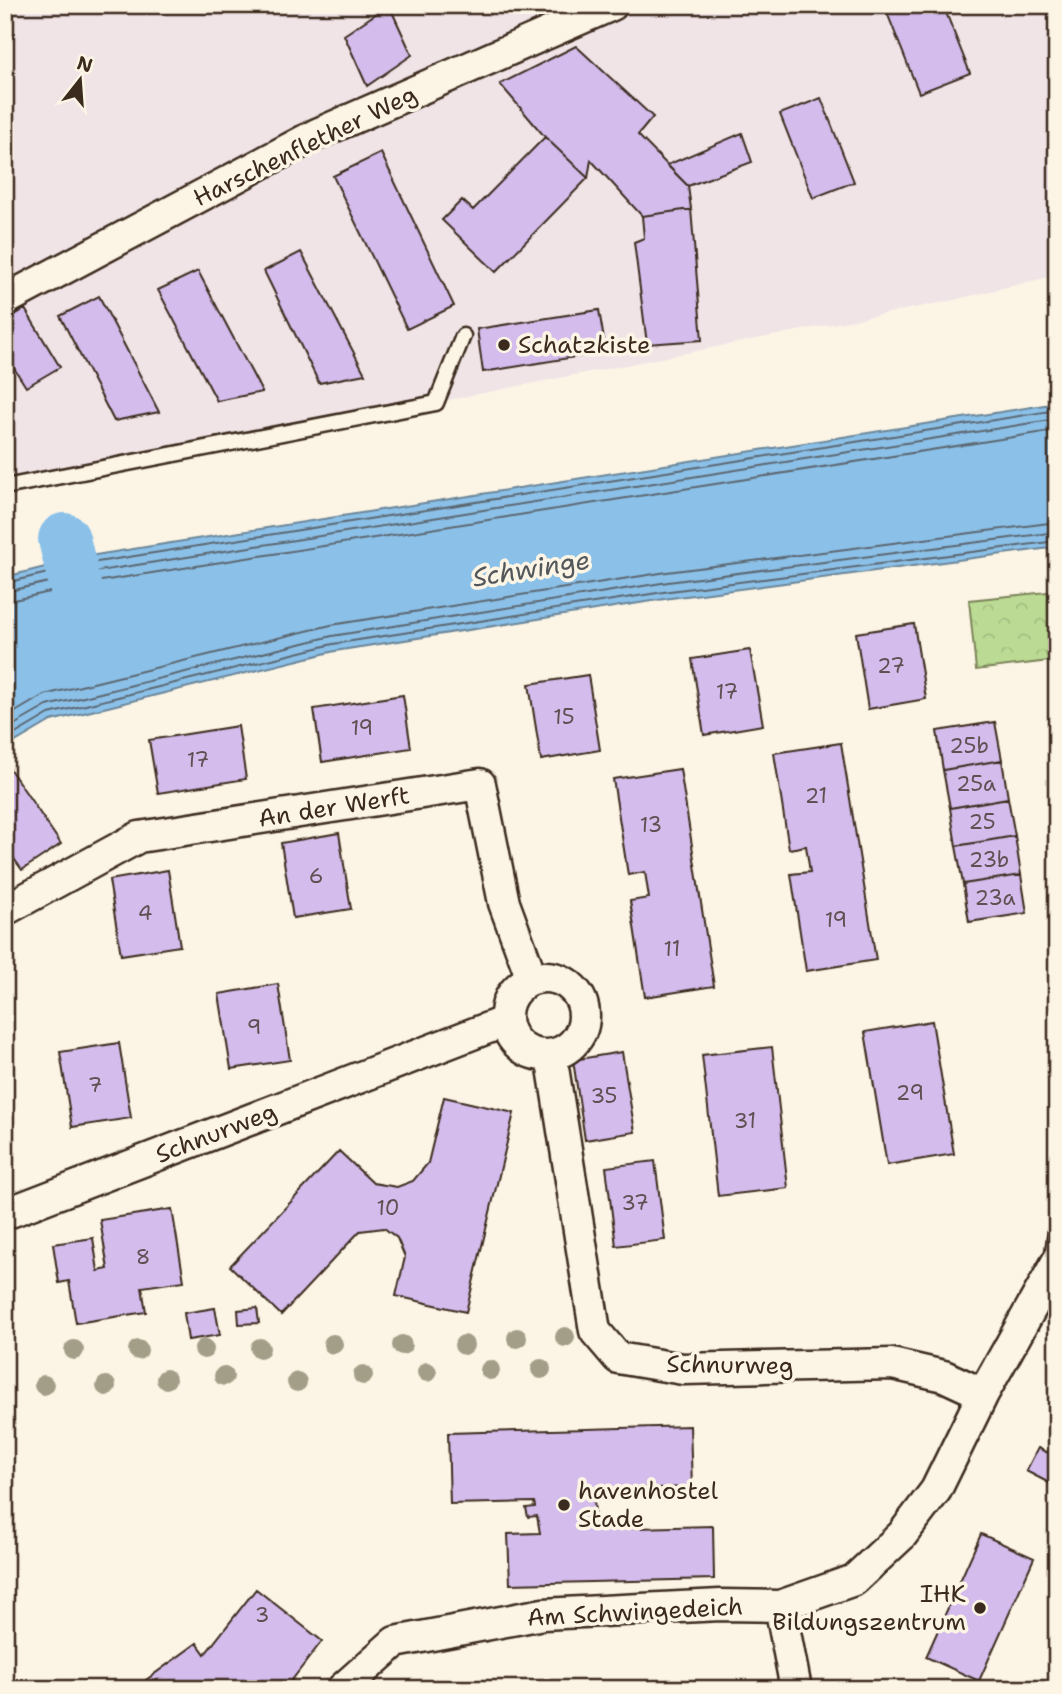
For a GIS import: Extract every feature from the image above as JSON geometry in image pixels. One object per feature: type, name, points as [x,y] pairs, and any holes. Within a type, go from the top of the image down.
[{"type":"street","name":"Harschenflether Weg","points":[[5,300],[317,134],[612,5]]},
{"type":"street","name":"An der Werft","points":[[5,910],[139,837],[480,784],[504,903],[532,979]]},
{"type":"street","points":[[556,978],[576,993],[582,1004],[584,1016],[578,1038],[562,1052],[538,1055],[516,1043],[509,1033],[506,1008],[511,995],[520,985],[532,979],[556,978]]},
{"type":"street","name":"Schnurweg","points":[[5,1214],[506,1021]]},
{"type":"street","name":"Schnurweg","points":[[551,1055],[595,1331],[618,1358],[683,1369],[892,1364],[944,1376],[983,1394]]},
{"type":"street","name":"Am Schwingedeich","points":[[342,1689],[395,1642],[543,1614],[720,1605],[780,1606],[855,1580],[902,1535],[936,1490],[983,1394],[1053,1269]]},
{"type":"street","points":[[780,1606],[796,1689]]},
{"type":"lane","points":[[5,487],[436,403],[463,336]]},
{"type":"lane","points":[[1053,1269],[1057,1223]]},
{"type":"shaded area","points":[[5,5],[1057,5],[1057,275],[949,301],[428,404],[5,478]]},
{"type":"green space","points":[[1057,591],[1057,660],[976,670],[969,600]]},
{"type":"water","name":"Schwinge","points":[[1057,403],[1057,547],[671,598],[335,651],[51,721],[5,748],[5,577],[89,556]]},
{"type":"building","points":[[389,5],[412,55],[367,86],[344,35]]},
{"type":"building","points":[[884,5],[943,5],[970,73],[919,93]]},
{"type":"building","points":[[576,46],[653,117],[638,135],[688,186],[691,209],[642,216],[591,160],[588,178],[545,137],[500,84]]},
{"type":"building","points":[[821,98],[854,182],[813,198],[780,114]]},
{"type":"building","points":[[742,133],[752,162],[688,186],[667,165]]},
{"type":"building","points":[[545,137],[588,178],[496,272],[442,220],[462,200],[473,210]]},
{"type":"building","points":[[381,153],[454,306],[407,329],[333,176]]},
{"type":"building","points":[[691,209],[702,340],[647,344],[634,242],[644,238],[642,216]]},
{"type":"building","points":[[301,252],[365,374],[319,383],[264,271]]},
{"type":"building","points":[[198,271],[262,392],[217,401],[158,290]]},
{"type":"building","points":[[99,296],[159,412],[114,421],[60,316]]},
{"type":"building","points":[[25,309],[60,367],[26,387],[5,354],[5,321]]},
{"type":"building","points":[[599,310],[606,352],[483,372],[477,329]]},
{"type":"building","points":[[914,624],[926,699],[868,709],[856,633]]},
{"type":"building","points":[[750,650],[763,725],[704,735],[692,659]]},
{"type":"building","points":[[588,675],[600,750],[541,760],[529,684]]},
{"type":"building","points":[[403,695],[411,748],[322,762],[314,709]]},
{"type":"building","points":[[995,722],[1002,760],[943,770],[937,731]]},
{"type":"building","points":[[238,726],[246,779],[158,793],[149,740]]},
{"type":"building","points":[[841,743],[876,960],[806,971],[791,874],[810,872],[806,846],[789,849],[774,753]]},
{"type":"building","points":[[1002,760],[1008,798],[950,808],[943,770]]},
{"type":"building","points":[[5,762],[61,844],[22,870],[5,846]]},
{"type":"building","points":[[680,769],[714,986],[645,997],[630,901],[649,898],[645,872],[628,875],[613,779]]},
{"type":"building","points":[[1008,798],[1015,836],[956,846],[950,808]]},
{"type":"building","points":[[339,833],[351,909],[293,918],[281,843]]},
{"type":"building","points":[[1015,836],[1021,875],[963,884],[956,846]]},
{"type":"building","points":[[168,870],[180,946],[121,955],[109,880]]},
{"type":"building","points":[[1021,875],[1027,913],[969,922],[963,884]]},
{"type":"building","points":[[278,984],[290,1060],[231,1069],[219,994]]},
{"type":"building","points":[[5,992],[12,1034],[5,1035]]},
{"type":"building","points":[[932,1021],[954,1154],[887,1165],[865,1032]]},
{"type":"building","points":[[119,1043],[131,1118],[72,1127],[60,1052]]},
{"type":"building","points":[[772,1047],[788,1188],[718,1196],[702,1055]]},
{"type":"building","points":[[622,1052],[635,1132],[585,1140],[573,1060]]},
{"type":"building","points":[[444,1097],[514,1113],[466,1312],[396,1296],[405,1257],[397,1238],[384,1228],[360,1231],[281,1315],[230,1266],[339,1151],[373,1183],[397,1187],[413,1181],[428,1163]]},
{"type":"building","points":[[655,1161],[665,1240],[616,1246],[606,1167]]},
{"type":"building","points":[[172,1209],[184,1281],[142,1287],[146,1312],[76,1323],[69,1281],[59,1283],[53,1244],[93,1238],[98,1271],[108,1269],[100,1220]]},
{"type":"building","points":[[215,1308],[220,1335],[188,1340],[184,1313]]},
{"type":"building","points":[[257,1308],[259,1323],[239,1324],[238,1310]]},
{"type":"building","name":"havenhostel Stade","points":[[690,1426],[692,1487],[594,1490],[595,1529],[713,1526],[714,1579],[510,1584],[508,1534],[540,1533],[537,1516],[528,1517],[526,1508],[535,1507],[534,1502],[450,1504],[448,1433]]},
{"type":"building","points":[[1038,1448],[1057,1457],[1057,1487],[1026,1471]]},
{"type":"building","name":"IHK Bildungszentrum","points":[[981,1534],[1034,1558],[979,1681],[926,1657]]},
{"type":"building","points":[[256,1589],[322,1641],[285,1689],[147,1689],[142,1683],[197,1643],[205,1654]]},
{"type":"waterway","points":[[64,539],[86,631]]},
{"type":"place","name":"Schatzkiste","points":[[504,345]]},
{"type":"place","name":"havenhostel Stade","points":[[564,1505]]},
{"type":"place","name":"IHK Bildungszentrum","points":[[980,1608]]}]
